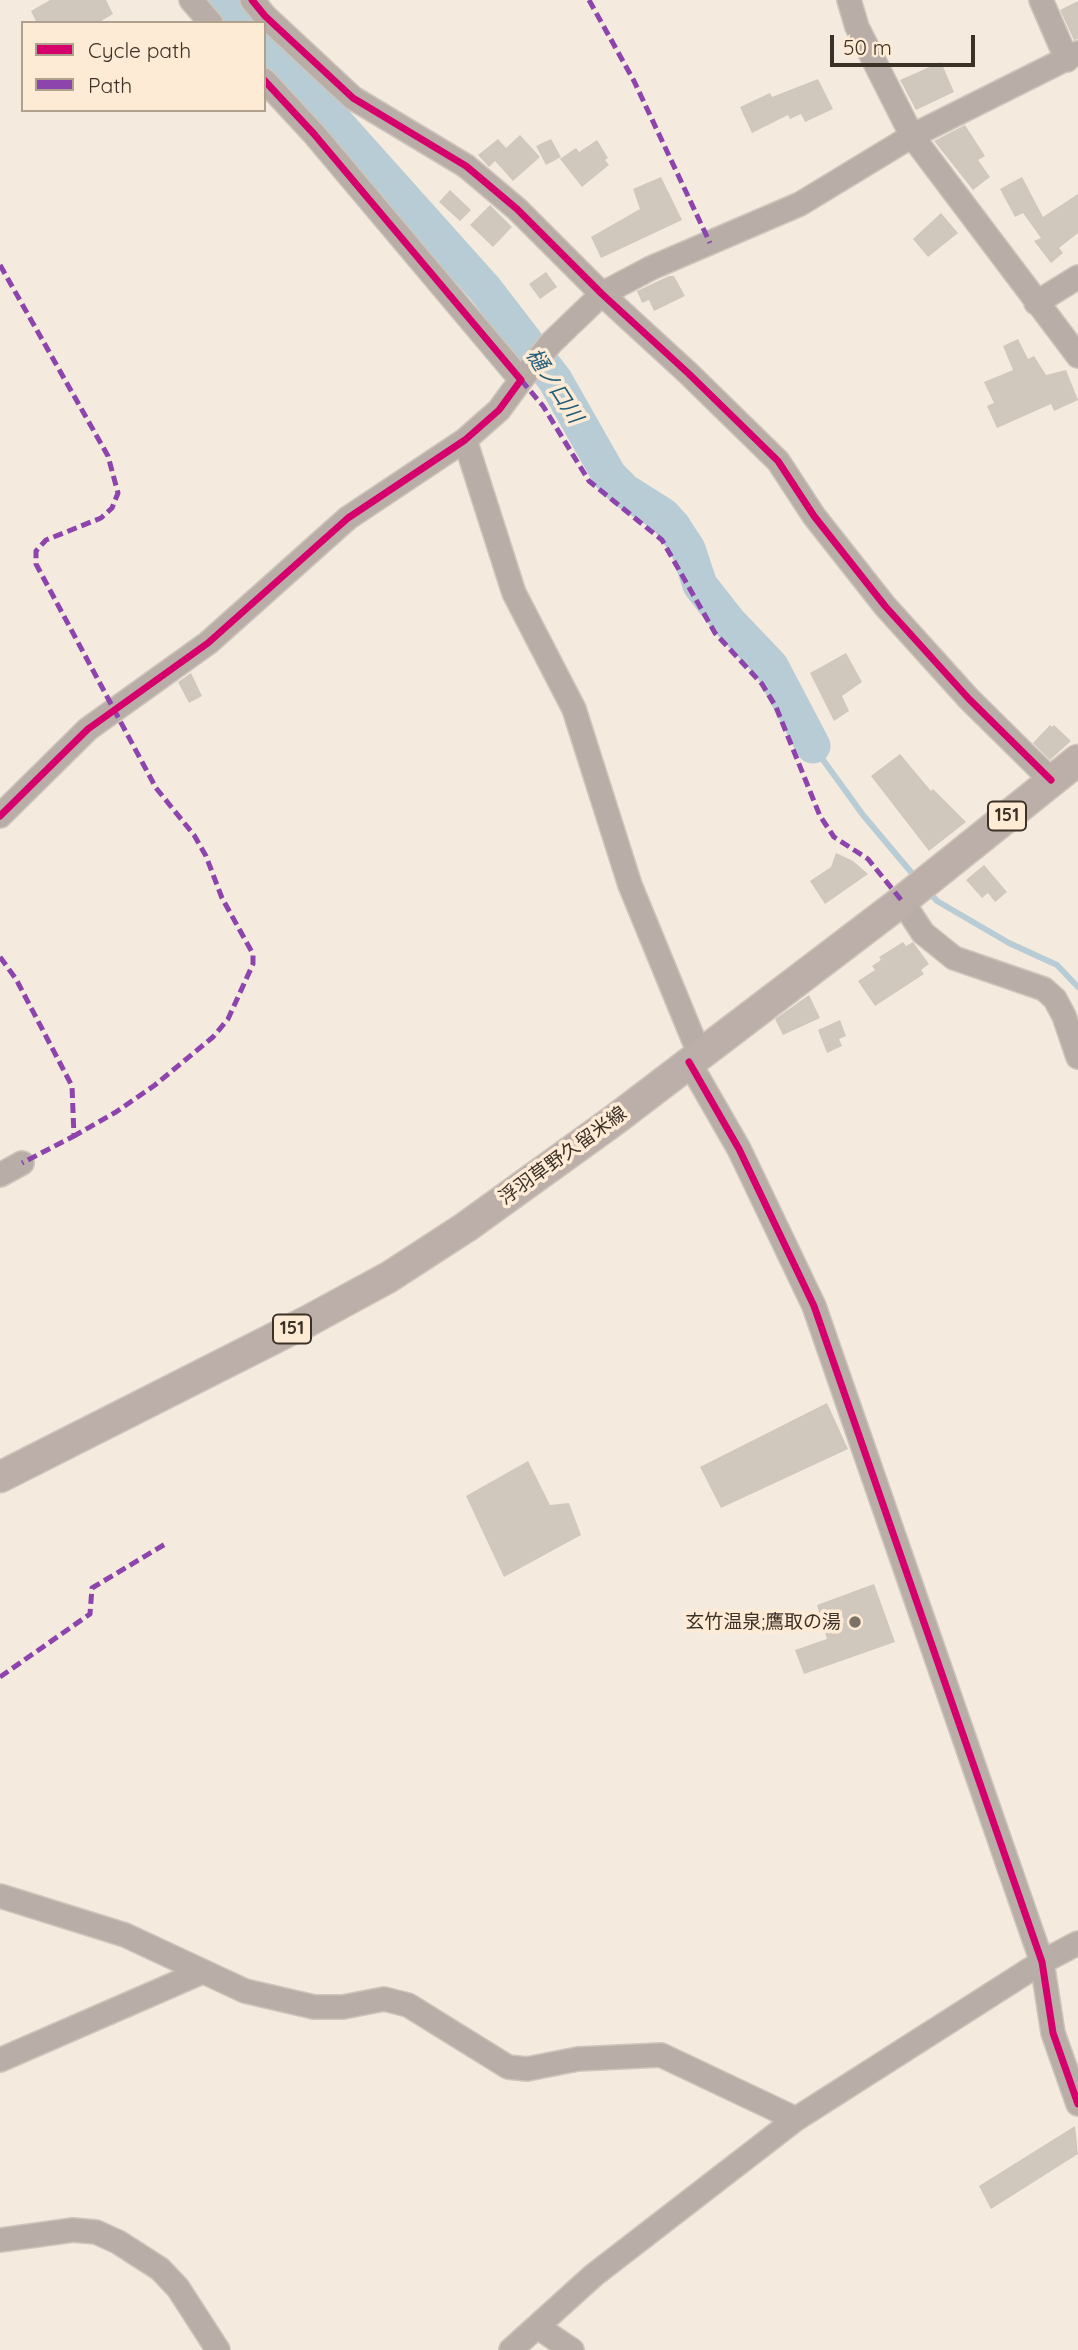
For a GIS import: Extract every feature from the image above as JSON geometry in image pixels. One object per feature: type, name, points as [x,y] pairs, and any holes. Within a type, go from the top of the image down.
[{"type":"main road","name":"浮羽草野久留米線","points":[[0,1478],[246,1353],[388,1277],[536,1178],[906,898],[1078,760]]},
{"type":"street","points":[[191,0],[209,21]]},
{"type":"street","points":[[252,0],[265,16],[353,98],[466,166],[517,209],[602,294],[688,373],[778,461],[814,516],[885,606],[970,699],[1051,780]]},
{"type":"street","points":[[849,0],[857,27],[912,136],[1078,356]]},
{"type":"street","points":[[0,816],[88,729],[208,643],[348,518],[465,440],[499,410],[551,343],[602,294],[651,268],[800,204],[912,136],[1072,57],[1041,0]]},
{"type":"street","points":[[266,82],[525,376]]},
{"type":"street","points":[[1036,303],[1078,277]]},
{"type":"street","points":[[465,440],[514,593],[574,709],[630,885],[694,1057],[814,1306],[1042,1962],[1053,2033],[1078,2104]]},
{"type":"street","points":[[906,898],[923,933],[954,958],[1044,989],[1055,999],[1078,1057]]},
{"type":"street","points":[[0,1175],[22,1163]]},
{"type":"street","points":[[0,1896],[125,1935],[245,1992],[314,2007],[343,2007],[384,1999],[408,2006],[508,2067],[527,2068],[578,2059],[661,2055],[796,2119]]},
{"type":"street","points":[[511,2350],[539,2328],[594,2275],[796,2119],[1042,1962],[1078,1943]]},
{"type":"street","points":[[0,2060],[202,1972]]},
{"type":"street","points":[[0,2240],[73,2230],[96,2232],[118,2242],[160,2269],[178,2288],[218,2350]]},
{"type":"street","points":[[539,2328],[572,2350]]},
{"type":"building","points":[[50,0],[106,0],[113,14],[101,21],[36,21],[31,11]]},
{"type":"building","points":[[1078,1],[1078,39],[1074,40],[1060,10]]},
{"type":"building","points":[[941,62],[954,92],[916,110],[900,80]]},
{"type":"building","points":[[818,79],[833,109],[805,122],[801,114],[790,119],[788,115],[752,133],[740,107],[770,93],[772,97]]},
{"type":"building","points":[[965,125],[985,156],[978,160],[990,177],[973,190],[934,141]]},
{"type":"building","points":[[520,135],[540,157],[513,181],[495,161],[489,167],[478,155],[498,139],[506,148]]},
{"type":"building","points":[[551,139],[561,157],[546,165],[536,146]]},
{"type":"building","points":[[597,140],[608,158],[605,160],[609,165],[582,187],[560,159],[576,148],[579,152]]},
{"type":"building","points":[[661,177],[682,220],[601,258],[591,237],[640,209],[633,189]]},
{"type":"building","points":[[1022,177],[1043,217],[1078,194],[1078,233],[1059,248],[1063,253],[1051,263],[1034,241],[1041,238],[1023,213],[1015,217],[1000,189]]},
{"type":"building","points":[[450,190],[471,210],[460,221],[439,202]]},
{"type":"building","points":[[490,205],[512,227],[493,247],[470,225]]},
{"type":"building","points":[[941,213],[958,233],[928,257],[913,239]]},
{"type":"building","points":[[546,272],[557,287],[540,299],[529,284]]},
{"type":"building","points":[[674,276],[685,296],[654,311],[649,300],[642,303],[637,291]]},
{"type":"building","points":[[1018,339],[1028,359],[1034,356],[1046,375],[1066,370],[1078,400],[1054,411],[1051,404],[997,428],[987,406],[994,403],[984,382],[1013,370],[1003,346]]},
{"type":"building","points":[[846,653],[862,682],[842,696],[849,711],[834,721],[810,673]]},
{"type":"building","points":[[191,673],[202,696],[189,703],[178,682]]},
{"type":"building","points":[[1050,725],[1054,725],[1071,741],[1050,760],[1033,743]]},
{"type":"building","points":[[900,754],[931,791],[933,789],[966,822],[929,851],[871,776]]},
{"type":"building","points":[[836,853],[853,861],[868,874],[825,904],[810,881],[831,867]]},
{"type":"building","points":[[984,865],[1007,892],[995,902],[988,893],[982,898],[966,880]]},
{"type":"building","points":[[903,942],[906,946],[913,942],[929,964],[921,970],[924,974],[875,1006],[858,981],[875,970],[872,966],[881,960],[879,957]]},
{"type":"building","points":[[809,995],[820,1018],[783,1035],[775,1019]]},
{"type":"building","points":[[840,1020],[846,1036],[839,1039],[842,1046],[827,1053],[818,1030]]},
{"type":"building","points":[[827,1403],[848,1449],[721,1508],[700,1467]]},
{"type":"building","points":[[528,1461],[550,1505],[569,1503],[581,1535],[504,1577],[466,1496]]},
{"type":"building","name":"玄竹温泉;鷹取の湯","points":[[874,1584],[895,1642],[804,1674],[795,1650],[827,1639],[817,1605]]},
{"type":"building","points":[[1075,2126],[1078,2154],[991,2209],[979,2186]]},
{"type":"waterway","name":"樋ノ口川","points":[[226,0],[245,21]]},
{"type":"waterway","name":"樋ノ口川","points":[[266,44],[485,289],[555,380],[609,475],[625,491],[663,515],[673,526],[688,549],[700,585],[729,622],[771,666],[813,746]]},
{"type":"waterway","points":[[813,746],[863,815],[916,878]]},
{"type":"waterway","points":[[928,891],[937,901],[1009,943],[1057,965],[1078,987]]},
{"type":"marked path","points":[[589,0],[634,81],[710,243]]},
{"type":"marked path","points":[[0,265],[108,456],[118,493],[112,508],[101,518],[46,540],[36,551],[36,564],[156,788],[194,835],[206,856],[222,898],[253,954],[253,964],[228,1019],[213,1037],[155,1085],[74,1136]]},
{"type":"marked path","points":[[521,380],[543,406],[589,481],[662,540],[715,633],[762,684],[776,707],[820,816],[834,837],[868,859],[902,901]]},
{"type":"marked path","points":[[0,957],[16,979],[72,1086],[74,1136],[22,1163]]},
{"type":"marked path","points":[[0,1677],[90,1614],[92,1588],[167,1543]]},
{"type":"cycle path","points":[[252,0],[265,16],[353,98],[466,166],[517,209],[602,294],[688,373],[778,461],[814,516],[885,606],[969,699],[1051,780]]},
{"type":"cycle path","points":[[0,816],[88,729],[208,643],[348,518],[465,440],[499,410],[521,380],[314,134],[266,82]]},
{"type":"cycle path","points":[[689,1062],[739,1149],[814,1306],[1042,1962],[1053,2033],[1078,2104]]},
{"type":"place","name":"玄竹温泉;鷹取の湯","points":[[855,1622]]}]
